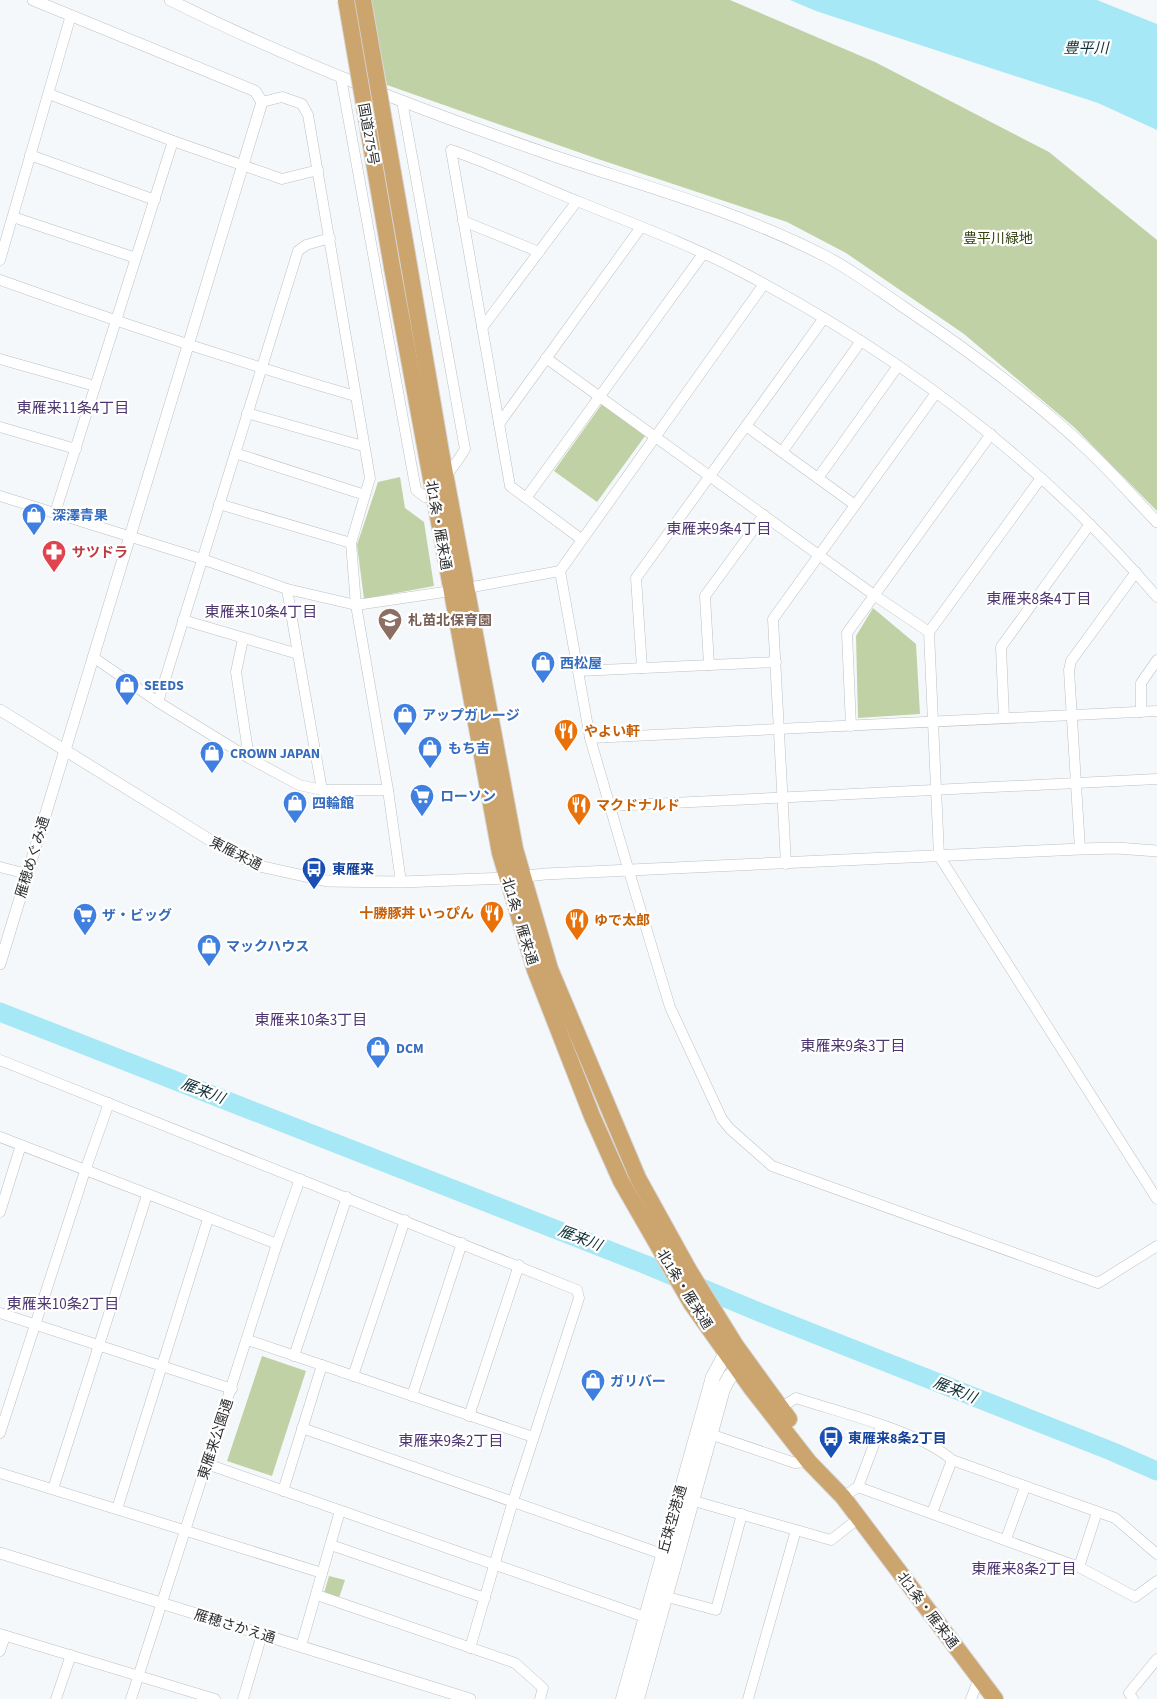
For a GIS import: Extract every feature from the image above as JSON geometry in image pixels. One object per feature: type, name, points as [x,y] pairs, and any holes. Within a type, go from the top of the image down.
[{"type":"highway","name":"国道275号","points":[[346,0],[392,268]]},
{"type":"highway","name":"国道275号","points":[[363,0],[409,265]]},
{"type":"highway","name":"北1条・雁来通","points":[[409,265],[445,474],[515,849],[516,878],[535,970],[592,1116],[621,1182],[692,1303],[731,1349],[809,1462],[843,1497],[995,1699]]},
{"type":"highway","name":"北1条・雁来通","points":[[392,268],[500,853],[516,878],[597,1085],[638,1178],[690,1272],[715,1312],[731,1349]]},
{"type":"highway","name":"北1条・雁来通","points":[[743,1366],[780,1408],[829,1472],[843,1497]]},
{"type":"main road","name":"丘珠空港通","points":[[637,1699],[658,1595],[662,1554],[713,1377],[731,1349]]},
{"type":"main road","name":"丘珠空港通","points":[[623,1699],[645,1617],[658,1595],[692,1499],[723,1389],[730,1376],[743,1366]]},
{"type":"street","points":[[33,0],[255,91],[262,102],[282,97],[302,104],[308,115],[330,238],[363,446],[370,478],[351,543],[356,605],[388,790],[401,882]]},
{"type":"street","points":[[170,0],[244,37],[341,78],[556,156],[752,221],[828,258],[958,343],[1014,386],[1090,452],[1157,522]]},
{"type":"street","points":[[0,260],[71,15]]},
{"type":"street","points":[[341,78],[416,490],[425,497],[432,492],[445,474],[456,465],[465,449],[402,101]]},
{"type":"street","points":[[49,94],[173,141],[282,178],[318,170]]},
{"type":"street","name":"雁穂めぐみ通","points":[[0,964],[262,102]]},
{"type":"street","points":[[55,513],[173,141]]},
{"type":"street","points":[[581,539],[510,486],[451,150],[703,254],[764,284],[861,341],[992,434],[1090,524],[1157,597]]},
{"type":"street","points":[[30,155],[155,200]]},
{"type":"street","points":[[482,328],[576,201]]},
{"type":"street","points":[[14,217],[136,258]]},
{"type":"street","points":[[464,221],[539,252]]},
{"type":"street","points":[[499,424],[641,227]]},
{"type":"street","points":[[158,702],[298,251],[306,245],[330,238]]},
{"type":"street","points":[[526,498],[703,254]]},
{"type":"street","points":[[0,280],[261,369],[355,396]]},
{"type":"street","points":[[764,284],[560,571],[590,738],[670,1007],[722,1119],[730,1130],[772,1166],[1098,1283],[1157,1246]]},
{"type":"street","points":[[642,668],[636,578],[824,318]]},
{"type":"street","points":[[782,452],[861,341]]},
{"type":"street","points":[[546,358],[874,595],[929,632]]},
{"type":"street","points":[[0,359],[96,386]]},
{"type":"street","points":[[818,478],[898,366]]},
{"type":"street","points":[[786,864],[774,619],[936,393]]},
{"type":"street","points":[[247,413],[363,446]]},
{"type":"street","points":[[746,426],[855,506]]},
{"type":"street","points":[[0,427],[76,449]]},
{"type":"street","points":[[851,726],[847,633],[992,434]]},
{"type":"street","points":[[235,453],[365,495]]},
{"type":"street","points":[[1041,478],[929,632],[939,856],[1157,1200]]},
{"type":"street","points":[[0,496],[202,559],[287,589],[356,605],[451,591]]},
{"type":"street","points":[[219,504],[351,543]]},
{"type":"street","points":[[708,664],[705,596],[764,514]]},
{"type":"street","points":[[1004,718],[1001,647],[1090,524]]},
{"type":"street","points":[[467,588],[560,571]]},
{"type":"street","points":[[1080,850],[1069,670],[1071,661],[1136,572]]},
{"type":"street","points":[[287,589],[322,790]]},
{"type":"street","points":[[183,620],[298,654]]},
{"type":"street","points":[[242,639],[236,672],[249,758]]},
{"type":"street","points":[[93,657],[158,702],[249,758],[299,785],[322,790],[388,790]]},
{"type":"street","points":[[1141,712],[1141,683],[1157,660]]},
{"type":"street","points":[[579,671],[776,662]]},
{"type":"street","name":"東雁来通","points":[[0,710],[226,850],[259,866],[327,881],[401,882],[516,878],[1117,848],[1157,851]]},
{"type":"street","points":[[590,738],[1157,711]]},
{"type":"street","points":[[610,806],[1157,779]]},
{"type":"street","points":[[0,867],[27,874]]},
{"type":"street","points":[[0,1060],[572,1286],[579,1293],[513,1501],[470,1648]]},
{"type":"street","points":[[0,1433],[85,1171],[110,1104]]},
{"type":"street","points":[[0,1137],[208,1219],[277,1244]]},
{"type":"street","points":[[0,1212],[21,1145]]},
{"type":"street","name":"東雁来公園通","points":[[131,1699],[206,1464],[248,1340],[277,1244],[300,1179]]},
{"type":"street","points":[[52,1489],[147,1195]]},
{"type":"street","points":[[294,1356],[347,1197]]},
{"type":"street","points":[[116,1509],[208,1219]]},
{"type":"street","points":[[353,1376],[405,1220]]},
{"type":"street","points":[[412,1396],[462,1243]]},
{"type":"street","points":[[469,1416],[519,1265]]},
{"type":"street","points":[[0,1313],[232,1389]]},
{"type":"street","points":[[248,1340],[534,1438]]},
{"type":"street","points":[[283,1491],[322,1366]]},
{"type":"street","points":[[780,1408],[796,1398],[881,1426],[940,1449],[952,1460],[1115,1518],[1157,1554]]},
{"type":"street","points":[[843,1497],[858,1487],[881,1426]]},
{"type":"street","points":[[302,1428],[662,1554]]},
{"type":"street","points":[[710,1434],[795,1463],[809,1462]]},
{"type":"street","points":[[932,1513],[952,1460]]},
{"type":"street","points":[[206,1464],[645,1617]]},
{"type":"street","points":[[0,1473],[322,1573]]},
{"type":"street","points":[[858,1487],[1079,1567],[1135,1598],[1157,1581]]},
{"type":"street","points":[[1006,1539],[1025,1487]]},
{"type":"street","points":[[678,1498],[692,1499],[831,1540],[859,1518]]},
{"type":"street","points":[[301,1646],[340,1511]]},
{"type":"street","points":[[1079,1567],[1097,1512]]},
{"type":"street","points":[[658,1595],[716,1610],[742,1514]]},
{"type":"street","points":[[748,1699],[796,1530]]},
{"type":"street","points":[[331,1545],[485,1598]]},
{"type":"street","name":"雁穂さかえ通","points":[[0,1553],[470,1699]]},
{"type":"street","points":[[317,1595],[515,1663],[543,1688],[540,1699]]},
{"type":"street","points":[[243,1699],[262,1634]]},
{"type":"street","points":[[0,1652],[2,1635],[138,1676],[187,1695],[215,1699]]},
{"type":"street","points":[[56,1699],[71,1655]]},
{"type":"street","points":[[1133,1699],[1129,1694],[1157,1659]]},
{"type":"street","points":[[971,1699],[980,1678]]},
{"type":"green space","name":"豊平川緑地","points":[[370,0],[730,0],[875,62],[1049,152],[1157,240],[1157,511],[1075,428],[964,334],[846,253],[787,222],[598,159],[387,85]]},
{"type":"green space","points":[[602,404],[645,436],[597,502],[554,471]]},
{"type":"green space","points":[[400,477],[405,508],[424,522],[434,586],[364,599],[357,545],[378,482]]},
{"type":"green space","points":[[873,608],[916,644],[920,714],[858,718],[856,636]]},
{"type":"green space","points":[[262,1356],[306,1371],[272,1476],[227,1461]]},
{"type":"green space","points":[[329,1576],[345,1580],[339,1598],[324,1593]]},
{"type":"water","name":"豊平川","points":[[790,0],[1097,0],[1157,24],[1157,130],[1098,103],[816,11]]},
{"type":"waterway","name":"雁来川","points":[[0,1012],[644,1264],[1157,1471]]},
{"type":"place","name":"深澤青果","points":[[34,536]]},
{"type":"place","name":"サツドラ","points":[[54,573]]},
{"type":"place","name":"札苗北保育園","points":[[390,641]]},
{"type":"place","name":"西松屋","points":[[543,684]]},
{"type":"place","name":"SEEDS","points":[[127,706]]},
{"type":"place","name":"アップガレージ","points":[[405,736]]},
{"type":"place","name":"やよい軒","points":[[566,752]]},
{"type":"place","name":"もち吉","points":[[430,769]]},
{"type":"place","name":"CROWN JAPAN","points":[[212,774]]},
{"type":"place","name":"ローソン","points":[[422,817]]},
{"type":"place","name":"四輪館","points":[[295,824]]},
{"type":"place","name":"マクドナルド","points":[[579,826]]},
{"type":"place","name":"東雁来","points":[[314,890]]},
{"type":"place","name":"十勝豚丼 いっぴん","points":[[492,934]]},
{"type":"place","name":"ザ・ビッグ","points":[[85,936]]},
{"type":"place","name":"ゆで太郎","points":[[577,941]]},
{"type":"place","name":"マックハウス","points":[[209,967]]},
{"type":"place","name":"DCM","points":[[378,1069]]},
{"type":"place","name":"ガリバー","points":[[593,1402]]},
{"type":"place","name":"東雁来8条2丁目","points":[[831,1459]]},
{"type":"district","name":"東雁来11条4丁目","points":[[73,408]]},
{"type":"district","name":"東雁来9条4丁目","points":[[719,529]]},
{"type":"district","name":"東雁来8条4丁目","points":[[1039,599]]},
{"type":"district","name":"東雁来10条4丁目","points":[[261,612]]},
{"type":"district","name":"東雁来10条3丁目","points":[[311,1020]]},
{"type":"district","name":"東雁来9条3丁目","points":[[853,1046]]},
{"type":"district","name":"東雁来10条2丁目","points":[[63,1304]]},
{"type":"district","name":"東雁来9条2丁目","points":[[451,1441]]},
{"type":"district","name":"東雁来8条2丁目","points":[[1024,1569]]}]
